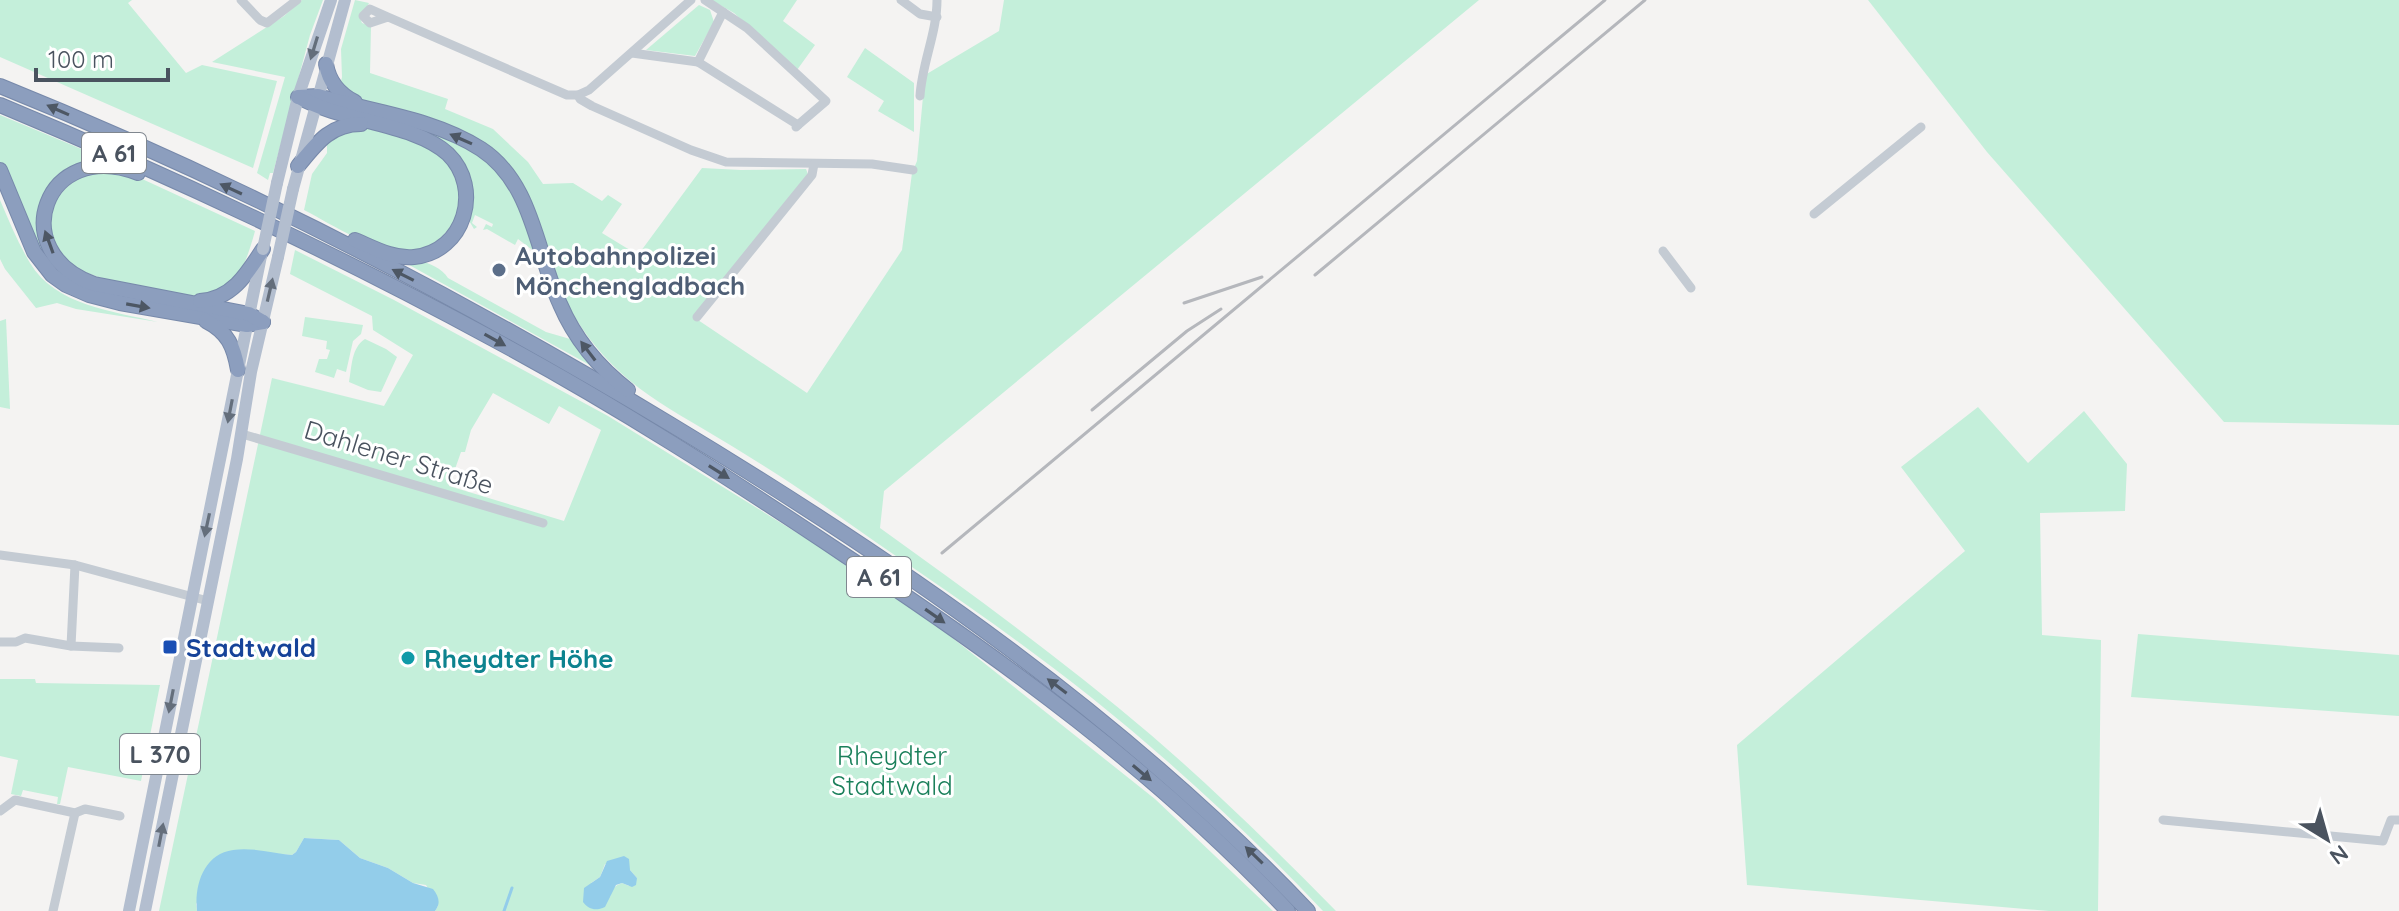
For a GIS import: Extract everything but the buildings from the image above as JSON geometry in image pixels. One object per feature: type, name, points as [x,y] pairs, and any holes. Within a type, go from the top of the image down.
[{"type":"highway","points":[[326,64],[331,80],[343,94],[359,104],[463,140],[479,148],[499,165],[526,206],[559,303],[583,345],[615,380],[691,436]]},
{"type":"highway","name":"A 61","points":[[0,86],[53,107],[302,222],[552,353],[778,490],[932,594],[1073,698],[1209,811],[1308,911]]},
{"type":"highway","points":[[298,97],[440,147],[455,161],[467,195],[464,217],[455,234],[443,245],[422,255],[396,256],[302,222]]},
{"type":"highway","points":[[316,102],[385,114]]},
{"type":"highway","name":"A 61","points":[[0,105],[115,153],[226,205],[492,338],[700,460],[945,623],[1107,744],[1200,824],[1288,911]]},
{"type":"highway","points":[[298,166],[322,138],[341,126],[360,124],[409,134]]},
{"type":"highway","points":[[226,205],[173,189],[123,167],[105,164],[87,167],[59,184],[47,202],[45,236],[50,251],[67,270],[94,284],[187,308],[214,325],[233,347],[238,370]]},
{"type":"highway","points":[[0,170],[34,252],[59,280],[89,295],[253,320]]},
{"type":"highway","points":[[187,308],[228,292],[244,277],[263,249]]},
{"type":"main road","name":"L 370","points":[[144,911],[242,434],[263,249],[298,97],[331,0]]},
{"type":"main road","name":"L 370","points":[[130,905],[238,370],[253,320],[278,257],[298,166],[345,0]]},
{"type":"main road","points":[[130,905],[144,911]]},
{"type":"street","points":[[241,0],[267,23],[297,0]]},
{"type":"street","points":[[388,17],[567,95],[578,95],[589,90],[691,0]]},
{"type":"street","points":[[632,53],[698,62],[796,127],[826,101],[747,28],[705,0]]},
{"type":"street","points":[[901,0],[920,14],[937,17]]},
{"type":"street","points":[[920,96],[937,17],[937,0]]},
{"type":"street","points":[[698,62],[723,12]]},
{"type":"street","points":[[578,95],[592,106],[726,162],[872,164],[913,170]]},
{"type":"street","points":[[1814,214],[1921,127]]},
{"type":"street","points":[[697,317],[812,175],[814,164]]},
{"type":"street","points":[[1663,251],[1691,288]]},
{"type":"street","name":"Dahlener Straße","points":[[242,434],[543,523]]},
{"type":"street","points":[[0,555],[75,565],[208,601]]},
{"type":"street","points":[[71,646],[75,565]]},
{"type":"street","points":[[0,642],[16,642],[25,638],[71,646],[119,648]]},
{"type":"street","points":[[0,811],[15,800],[75,813],[85,809],[120,816]]},
{"type":"street","points":[[53,911],[75,813]]},
{"type":"street","points":[[2163,820],[2383,841],[2391,820],[2399,820]]},
{"type":"green space","points":[[0,0],[132,0],[128,3],[186,73],[202,65],[277,81],[253,168],[0,57]]},
{"type":"green space","points":[[302,0],[323,0],[310,35],[273,173],[270,173],[268,180],[257,173],[285,77],[212,62],[284,16]]},
{"type":"green space","points":[[355,0],[369,3],[360,18],[362,23],[371,26],[370,73],[448,99],[445,109],[493,129],[528,162],[543,184],[573,183],[602,201],[608,195],[622,204],[602,233],[638,255],[702,168],[806,169],[809,177],[695,318],[807,393],[902,250],[912,173],[917,161],[925,75],[999,31],[1004,0],[1479,0],[884,491],[880,528],[1051,654],[1151,735],[1245,821],[1336,911],[1323,911],[1182,774],[1123,723],[993,623],[808,495],[659,402],[621,373],[588,337],[569,307],[527,195],[503,160],[485,144],[356,99],[340,86],[341,49]]},
{"type":"green space","points":[[711,0],[797,0],[783,21],[815,45],[797,70],[734,13]]},
{"type":"green space","points":[[1868,0],[2399,0],[2399,425],[2224,422],[1987,152]]},
{"type":"green space","points":[[699,5],[710,10],[714,22],[695,56],[646,50]]},
{"type":"green space","points":[[865,48],[914,83],[914,132],[878,111],[884,101],[847,77]]},
{"type":"green space","points":[[0,115],[103,158],[72,170],[41,232],[84,283],[66,281],[39,252],[0,162]]},
{"type":"green space","points":[[403,123],[451,138],[479,151],[513,186],[537,256],[533,258],[524,257],[527,254],[532,257],[535,252],[518,239],[515,245],[487,229],[483,230],[486,224],[492,227],[493,224],[475,215],[472,223],[477,227],[474,229],[468,219],[466,174]]},
{"type":"green space","points":[[361,127],[424,146],[442,157],[453,170],[459,185],[460,200],[449,229],[438,240],[424,248],[407,251],[380,247],[304,210],[312,174],[327,153],[327,136]]},
{"type":"green space","points":[[100,171],[140,178],[255,231],[236,278],[224,289],[196,296],[116,282],[72,265],[53,237],[53,209],[69,185],[83,176]]},
{"type":"green space","points":[[0,200],[30,263],[55,289],[70,298],[105,310],[158,322],[57,303],[36,308],[0,259]]},
{"type":"green space","name":"Rheydter Stadtwald","points":[[295,250],[394,300],[608,416],[901,597],[1155,799],[1273,911],[435,911],[438,906],[426,885],[413,883],[388,868],[360,858],[339,840],[304,838],[292,855],[233,850],[196,904],[197,911],[159,911],[272,378],[384,406],[413,355],[373,330],[372,316],[290,274]],"holes":[[[493,393],[549,424],[559,406],[601,430],[564,521],[449,486],[461,452],[465,452],[471,430]],[[605,864],[630,870],[637,878],[629,886],[622,883],[617,885],[610,897],[591,883],[600,877]]]},
{"type":"green space","points":[[418,260],[435,266],[448,278],[546,332],[577,341],[606,374],[402,261]]},
{"type":"green space","points":[[305,317],[363,325],[361,334],[353,341],[346,372],[337,369],[334,378],[315,372],[319,359],[327,359],[330,350],[326,349],[327,341],[302,336]]},
{"type":"green space","points":[[6,319],[10,409],[0,407],[0,321]]},
{"type":"green space","points":[[365,339],[397,357],[381,392],[349,382],[355,353]]},
{"type":"green space","points":[[1978,407],[2028,463],[2084,411],[2127,464],[2125,511],[2040,513],[2042,635],[2101,640],[2098,911],[2049,911],[1747,885],[1737,745],[1965,551],[1901,467]]},
{"type":"green space","points":[[2138,634],[2399,655],[2399,716],[2131,697]]},
{"type":"green space","points":[[0,679],[35,679],[36,683],[160,685],[141,781],[68,767],[60,804],[57,804],[58,797],[23,790],[21,796],[11,794],[18,760],[0,756]]},
{"type":"water","points":[[304,838],[339,840],[360,858],[433,889],[437,895],[437,908],[435,911],[197,911],[199,881],[215,858],[240,849],[292,855]]},
{"type":"water","points":[[624,856],[629,859],[630,870],[637,878],[636,885],[616,885],[605,907],[588,907],[583,902],[584,888],[600,877],[607,861]]},
{"type":"waterway","points":[[504,911],[512,888]]},
{"type":"railway","points":[[942,553],[1605,0]]},
{"type":"railway","points":[[1315,275],[1645,0]]},
{"type":"railway","points":[[1184,303],[1262,277]]},
{"type":"railway","points":[[1092,410],[1187,331],[1221,309]]},
{"type":"place","name":"Autobahnpolizei Mönchengladbach","points":[[499,270]]},
{"type":"place","name":"Stadtwald","points":[[170,647]]},
{"type":"place","name":"Rheydter Höhe","points":[[408,658]]}]
